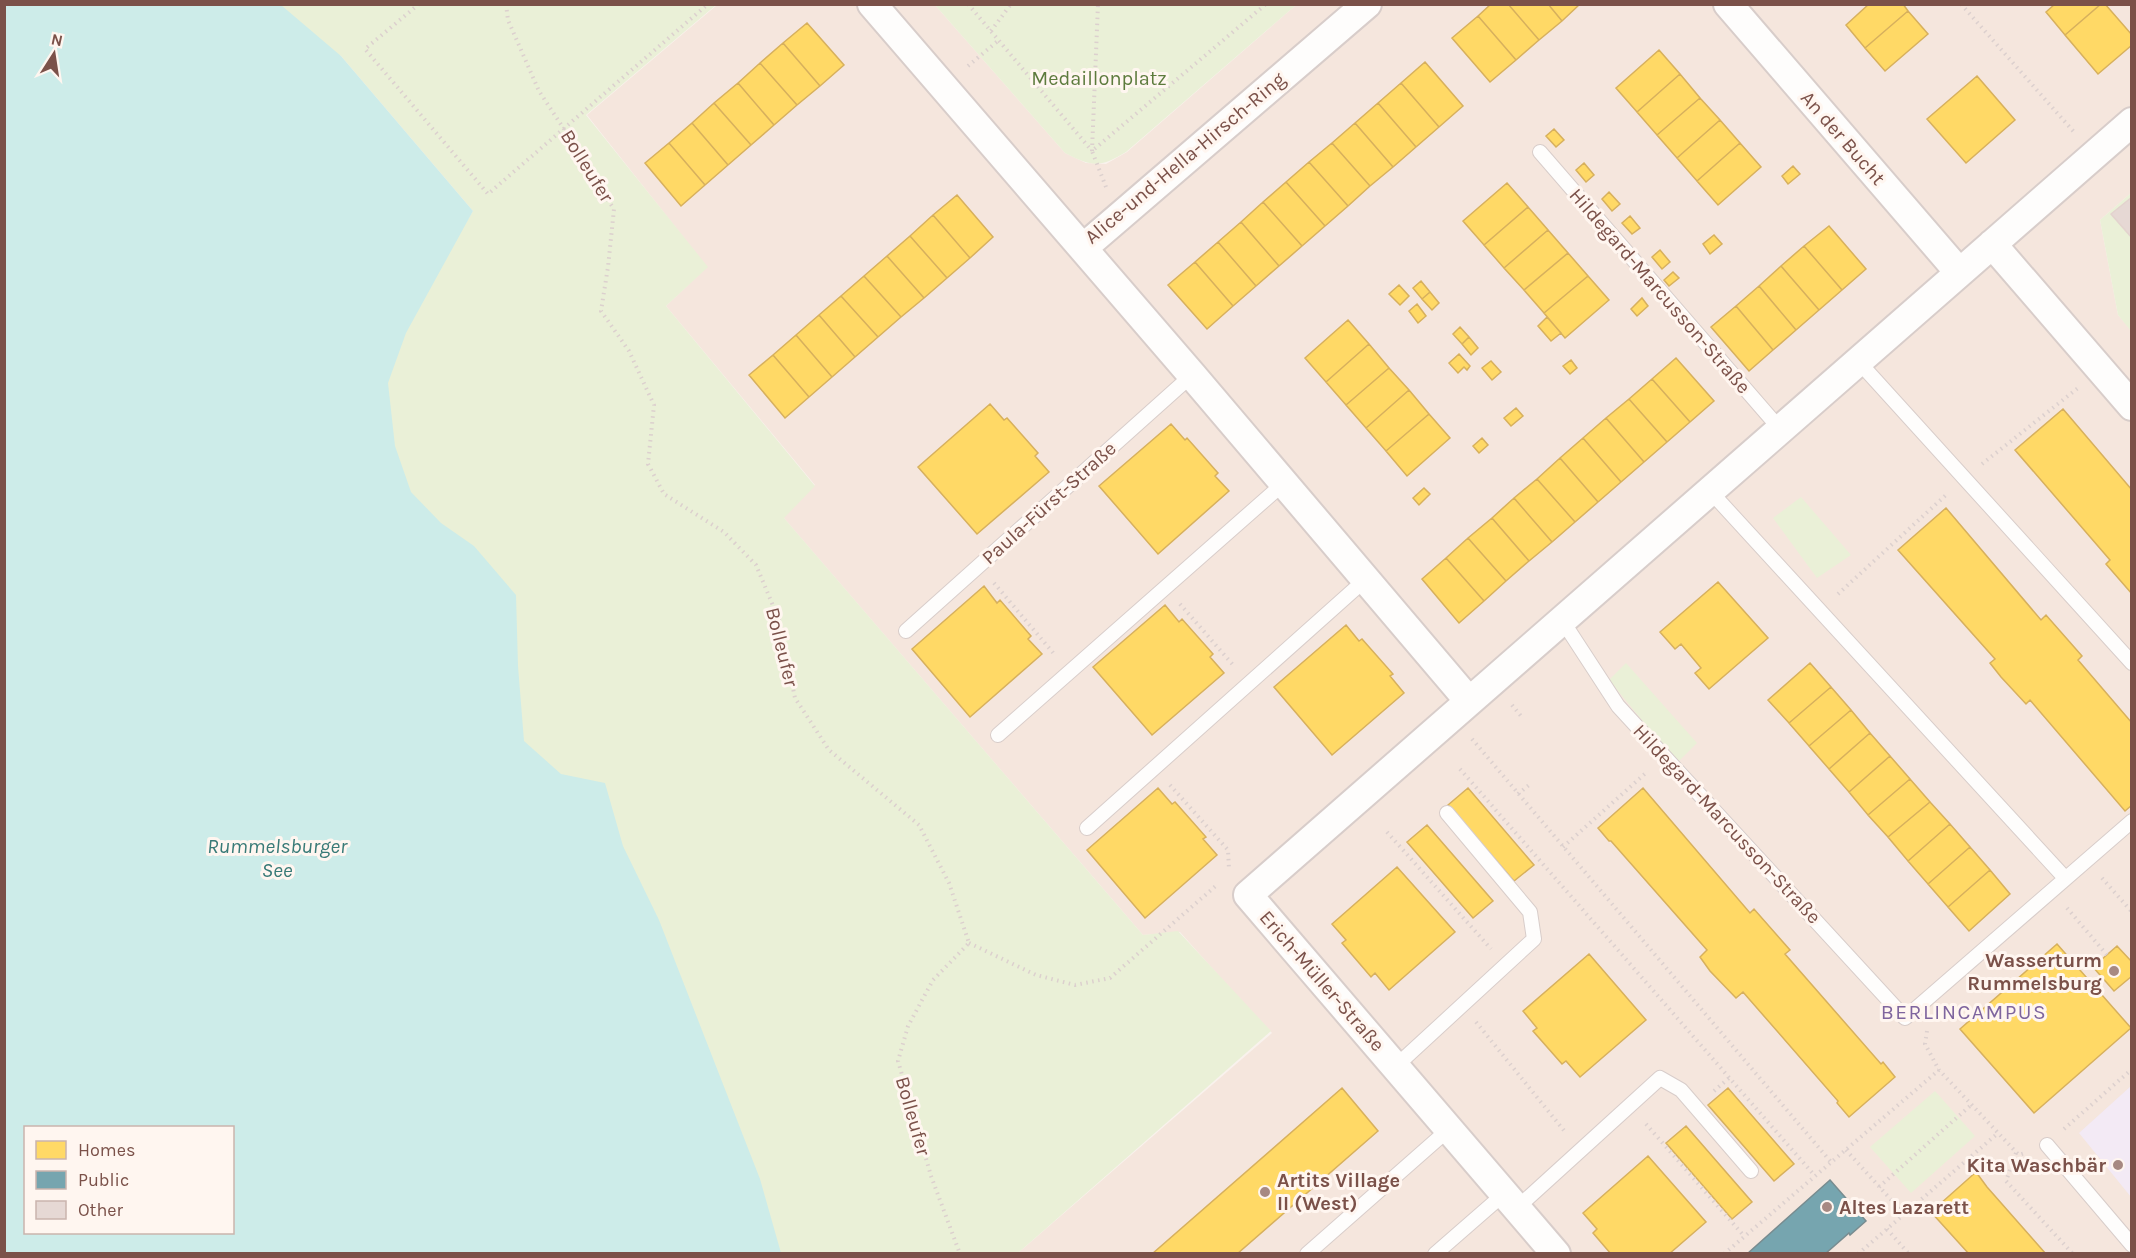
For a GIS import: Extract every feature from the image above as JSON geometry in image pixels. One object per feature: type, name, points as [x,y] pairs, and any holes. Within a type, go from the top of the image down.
[{"type":"street","name":"Alice-und-Hella-Hirsch-Ring","points":[[872,4],[1083,248],[1367,4]]},
{"type":"street","name":"An der Bucht","points":[[1728,4],[1959,272]]},
{"type":"street","points":[[1248,895],[2132,122]]},
{"type":"street","points":[[1992,244],[2132,406]]},
{"type":"street","points":[[1083,248],[1366,579],[1461,709]]},
{"type":"street","name":"Erich-Müller-Straße","points":[[1248,895],[1556,1254]]},
{"type":"lane","name":"Hildegard-Marcusson-Straße","points":[[1540,152],[1780,429]]},
{"type":"lane","points":[[1858,361],[2132,663]]},
{"type":"lane","name":"Paula-Fürst-Straße","points":[[906,631],[1192,375]]},
{"type":"lane","points":[[998,735],[1284,483]]},
{"type":"lane","points":[[1710,491],[2065,879],[2132,820]]},
{"type":"lane","points":[[1087,828],[1366,579]]},
{"type":"lane","name":"Hildegard-Marcusson-Straße","points":[[1562,620],[1618,706],[1905,1018],[2065,879]]},
{"type":"lane","name":"Erich-Müller-Straße","points":[[1395,1066],[1534,939],[1530,912],[1447,813]]},
{"type":"lane","points":[[1435,1254],[1580,1150],[1660,1078],[1681,1090],[1751,1172]]},
{"type":"lane","points":[[1308,1254],[1449,1129]]},
{"type":"lane","points":[[2047,1145],[2132,1245]]},
{"type":"path","points":[[419,4],[365,49],[488,194],[708,4]]},
{"type":"path","name":"Bolleufer","points":[[506,4],[508,20],[539,91],[583,164],[614,209],[601,311],[629,351],[654,405],[648,464],[664,494],[724,532],[756,565],[779,620],[795,698],[829,750],[919,825],[949,883],[969,942],[933,980],[908,1026],[898,1061],[931,1176],[960,1254]]},
{"type":"path","points":[[968,4],[1092,152],[1118,218]]},
{"type":"path","points":[[991,31],[1011,4]]},
{"type":"path","points":[[1092,152],[1098,4]]},
{"type":"path","points":[[1092,152],[1266,4]]},
{"type":"path","points":[[1961,4],[2094,155]]},
{"type":"path","points":[[944,87],[999,40]]},
{"type":"path","points":[[980,566],[1069,671]]},
{"type":"path","points":[[1166,587],[1249,684]]},
{"type":"path","points":[[1461,709],[1518,794],[1831,1162]]},
{"type":"path","points":[[1563,847],[1664,756]]},
{"type":"path","points":[[1155,768],[1228,850],[1229,873],[1248,895]]},
{"type":"path","points":[[1460,769],[1815,1176]]},
{"type":"path","points":[[1518,794],[1529,785]]},
{"type":"path","points":[[1388,832],[1505,966]]},
{"type":"path","points":[[969,942],[1036,975],[1075,985],[1110,978],[1229,873]]},
{"type":"path","points":[[2100,876],[2132,912]]},
{"type":"path","points":[[2072,914],[2107,955]]},
{"type":"path","points":[[1463,1005],[1580,1150]]},
{"type":"path","points":[[1928,1024],[1925,1044],[1939,1070],[2019,1155],[2047,1145],[2132,1069]]},
{"type":"path","points":[[1724,1254],[1939,1070]]},
{"type":"path","points":[[1879,1186],[1971,1106]]},
{"type":"path","points":[[1654,1134],[1744,1236]]},
{"type":"path","points":[[1858,1254],[1997,1134]]},
{"type":"path","points":[[1846,1150],[1904,1214]]},
{"type":"path","points":[[2016,1152],[2006,1181],[2073,1254]]},
{"type":"path","points":[[1887,1229],[1909,1254]]},
{"type":"shaded area","points":[[717,5],[935,5],[1065,153],[1086,163],[1106,164],[1127,152],[1296,5],[2131,5],[2131,193],[2100,220],[2118,315],[2132,331],[2131,1253],[1018,1253],[1272,1033],[1180,932],[1143,935],[783,517],[815,485],[666,306],[707,267],[587,115]]},
{"type":"shaded area","name":"Kita Waschbär","points":[[2131,1086],[2131,1197],[2079,1133]]},
{"type":"green space","points":[[232,5],[716,5],[586,115],[708,267],[666,306],[815,486],[784,518],[1143,935],[1178,931],[1271,1031],[1018,1253],[749,1253],[526,783],[364,392],[473,211],[341,56]]},
{"type":"green space","name":"Medaillonplatz","points":[[935,5],[1296,5],[1126,152],[1109,161],[1096,164],[1065,153]]},
{"type":"green space","points":[[2131,193],[2131,331],[2118,315],[2100,220]]},
{"type":"green space","points":[[1801,497],[1851,555],[1817,578],[1773,518]]},
{"type":"green space","points":[[1626,663],[1697,743],[1677,763],[1609,680]]},
{"type":"green space","points":[[1935,1091],[1975,1136],[1911,1193],[1870,1147]]},
{"type":"water","name":"Rummelsburger See","points":[[5,4],[281,5],[341,56],[473,211],[406,333],[388,383],[395,446],[411,492],[441,523],[474,546],[516,595],[518,666],[524,741],[561,774],[605,783],[623,846],[659,920],[760,1179],[781,1253],[5,1253]]},
{"type":"building: Homes","points":[[1491,4],[1508,4],[1539,40],[1516,60],[1478,16]]},
{"type":"building: Homes","points":[[1508,4],[1548,4],[1562,21],[1539,40]]},
{"type":"building: Homes","points":[[1548,4],[1580,4],[1562,21]]},
{"type":"building: Homes","points":[[1869,4],[1903,4],[1908,11],[1865,48],[1846,25]]},
{"type":"building: Homes","points":[[2055,4],[2101,4],[2065,35],[2046,12]]},
{"type":"building: Homes","points":[[2101,4],[2105,4],[2132,35],[2132,45],[2098,74],[2065,35]]},
{"type":"building: Homes","points":[[1908,11],[1928,34],[1885,71],[1865,48]]},
{"type":"building: Homes","points":[[1478,16],[1516,60],[1490,82],[1452,38]]},
{"type":"building: Homes","points":[[807,23],[844,65],[820,86],[783,43]]},
{"type":"building: Homes","points":[[783,43],[820,86],[797,105],[760,63]]},
{"type":"building: Homes","points":[[1659,50],[1680,74],[1637,112],[1616,88]]},
{"type":"building: Homes","points":[[1425,62],[1463,106],[1439,127],[1401,83]]},
{"type":"building: Homes","points":[[760,63],[797,105],[774,125],[738,83]]},
{"type":"building: Homes","points":[[1680,74],[1700,98],[1657,135],[1637,112]]},
{"type":"building: Homes","points":[[1977,76],[2015,120],[1966,163],[1927,119]]},
{"type":"building: Homes","points":[[738,83],[774,125],[751,145],[714,103]]},
{"type":"building: Homes","points":[[1401,83],[1439,127],[1416,147],[1378,103]]},
{"type":"building: Homes","points":[[1700,98],[1720,120],[1677,158],[1657,135]]},
{"type":"building: Homes","points":[[714,103],[751,145],[728,165],[692,123]]},
{"type":"building: Homes","points":[[1378,103],[1416,147],[1393,167],[1355,123]]},
{"type":"building: Homes","points":[[1720,120],[1740,143],[1697,181],[1677,158]]},
{"type":"building: Homes","points":[[692,123],[728,165],[705,185],[669,143]]},
{"type":"building: Homes","points":[[1355,123],[1393,167],[1370,186],[1332,143]]},
{"type":"building: Homes","points":[[1554,129],[1564,140],[1556,147],[1546,136]]},
{"type":"building: Homes","points":[[669,143],[705,185],[681,206],[645,163]]},
{"type":"building: Homes","points":[[1332,143],[1370,186],[1348,206],[1309,162]]},
{"type":"building: Homes","points":[[1740,143],[1761,167],[1718,205],[1697,181]]},
{"type":"building: Homes","points":[[1309,162],[1348,206],[1325,226],[1286,182]]},
{"type":"building: Homes","points":[[1584,163],[1594,175],[1586,182],[1576,170]]},
{"type":"building: Homes","points":[[1793,166],[1800,174],[1788,184],[1782,176]]},
{"type":"building: Homes","points":[[1286,182],[1325,226],[1302,246],[1263,202]]},
{"type":"building: Homes","points":[[1507,183],[1528,207],[1484,245],[1463,221]]},
{"type":"building: Homes","points":[[1609,192],[1620,204],[1612,211],[1602,199]]},
{"type":"building: Homes","points":[[957,195],[993,237],[970,258],[933,215]]},
{"type":"building: Homes","points":[[1263,202],[1302,246],[1279,266],[1241,222]]},
{"type":"building: Homes","points":[[1528,207],[1548,230],[1504,268],[1484,245]]},
{"type":"building: Homes","points":[[933,215],[970,258],[947,278],[910,236]]},
{"type":"building: Homes","points":[[1630,216],[1640,228],[1632,234],[1622,223]]},
{"type":"building: Homes","points":[[1241,222],[1279,266],[1256,286],[1218,242]]},
{"type":"building: Homes","points":[[1829,226],[1866,269],[1842,290],[1804,246]]},
{"type":"building: Homes","points":[[1548,230],[1568,253],[1524,290],[1504,268]]},
{"type":"building: Homes","points":[[1714,235],[1722,244],[1710,254],[1703,244]]},
{"type":"building: Homes","points":[[910,236],[947,278],[924,298],[887,256]]},
{"type":"building: Homes","points":[[1218,242],[1256,286],[1233,306],[1195,262]]},
{"type":"building: Homes","points":[[1804,246],[1842,290],[1819,310],[1781,266]]},
{"type":"building: Homes","points":[[1660,250],[1670,262],[1662,269],[1652,257]]},
{"type":"building: Homes","points":[[1568,253],[1588,276],[1544,313],[1524,290]]},
{"type":"building: Homes","points":[[887,256],[924,298],[901,317],[864,276]]},
{"type":"building: Homes","points":[[1195,262],[1233,306],[1207,329],[1168,285]]},
{"type":"building: Homes","points":[[1781,266],[1819,310],[1796,330],[1759,286]]},
{"type":"building: Homes","points":[[1673,272],[1679,278],[1669,286],[1664,280]]},
{"type":"building: Homes","points":[[864,276],[901,317],[878,337],[841,296]]},
{"type":"building: Homes","points":[[1588,276],[1609,300],[1565,338],[1544,313]]},
{"type":"building: Homes","points":[[1421,281],[1430,292],[1422,299],[1413,288]]},
{"type":"building: Homes","points":[[1399,285],[1409,296],[1400,305],[1389,294]]},
{"type":"building: Homes","points":[[1759,286],[1796,330],[1773,350],[1736,306]]},
{"type":"building: Homes","points":[[1430,292],[1439,303],[1432,310],[1422,299]]},
{"type":"building: Homes","points":[[841,296],[878,337],[855,357],[819,315]]},
{"type":"building: Homes","points":[[1642,298],[1648,306],[1637,316],[1631,309]]},
{"type":"building: Homes","points":[[1417,304],[1426,316],[1418,323],[1409,311]]},
{"type":"building: Homes","points":[[1736,306],[1773,350],[1749,371],[1711,327]]},
{"type":"building: Homes","points":[[819,315],[855,357],[832,377],[796,335]]},
{"type":"building: Homes","points":[[1547,317],[1561,333],[1551,341],[1538,326]]},
{"type":"building: Homes","points":[[1348,320],[1369,344],[1326,382],[1305,358]]},
{"type":"building: Homes","points":[[1460,327],[1469,337],[1462,344],[1453,334]]},
{"type":"building: Homes","points":[[796,335],[832,377],[809,397],[773,355]]},
{"type":"building: Homes","points":[[1469,337],[1478,348],[1471,355],[1462,344]]},
{"type":"building: Homes","points":[[1369,344],[1389,368],[1346,405],[1326,382]]},
{"type":"building: Homes","points":[[1459,354],[1470,366],[1467,370],[1464,367],[1458,373],[1449,363]]},
{"type":"building: Homes","points":[[773,355],[809,397],[785,418],[749,375]]},
{"type":"building: Homes","points":[[1676,358],[1714,401],[1690,422],[1652,379]]},
{"type":"building: Homes","points":[[1571,360],[1577,368],[1570,374],[1563,366]]},
{"type":"building: Homes","points":[[1491,361],[1501,372],[1492,380],[1482,368]]},
{"type":"building: Homes","points":[[1389,368],[1409,390],[1366,428],[1346,405]]},
{"type":"building: Homes","points":[[1652,379],[1690,422],[1667,442],[1629,399]]},
{"type":"building: Homes","points":[[1409,390],[1429,414],[1386,451],[1366,428]]},
{"type":"building: Homes","points":[[1629,399],[1667,442],[1644,462],[1606,418]]},
{"type":"building: Homes","points":[[990,404],[1004,420],[1007,418],[1038,453],[1035,456],[1049,472],[977,534],[918,467]]},
{"type":"building: Homes","points":[[1516,408],[1523,416],[1511,426],[1504,418]]},
{"type":"building: Homes","points":[[2063,409],[2132,490],[2132,594],[2106,564],[2110,560],[2015,450]]},
{"type":"building: Homes","points":[[1429,414],[1450,438],[1407,476],[1386,451]]},
{"type":"building: Homes","points":[[1606,418],[1644,462],[1621,482],[1583,438]]},
{"type":"building: Homes","points":[[1171,424],[1185,440],[1187,438],[1218,473],[1215,476],[1229,491],[1158,554],[1099,486]]},
{"type":"building: Homes","points":[[1482,438],[1488,445],[1479,453],[1473,446]]},
{"type":"building: Homes","points":[[1583,438],[1621,482],[1598,502],[1560,458]]},
{"type":"building: Homes","points":[[1560,458],[1598,502],[1575,522],[1537,479]]},
{"type":"building: Homes","points":[[1537,479],[1575,522],[1552,542],[1514,498]]},
{"type":"building: Homes","points":[[1424,488],[1430,494],[1419,505],[1413,498]]},
{"type":"building: Homes","points":[[1514,498],[1552,542],[1529,561],[1492,518]]},
{"type":"building: Homes","points":[[1946,508],[2041,620],[2046,615],[2082,656],[2078,660],[2132,723],[2132,805],[2125,811],[2030,700],[2026,704],[2001,677],[1990,663],[1995,659],[1898,550]]},
{"type":"building: Homes","points":[[1492,518],[1529,561],[1506,581],[1468,538]]},
{"type":"building: Homes","points":[[1468,538],[1506,581],[1484,601],[1446,558]]},
{"type":"building: Homes","points":[[1446,558],[1484,601],[1459,623],[1422,579]]},
{"type":"building: Homes","points":[[1718,582],[1768,638],[1709,689],[1695,673],[1701,668],[1681,644],[1675,649],[1660,632]]},
{"type":"building: Homes","points":[[984,586],[997,603],[1000,600],[1031,636],[1028,639],[1042,654],[970,717],[912,649]]},
{"type":"building: Homes","points":[[1165,605],[1179,622],[1182,619],[1213,654],[1210,657],[1224,673],[1152,735],[1093,667]]},
{"type":"building: Homes","points":[[1346,625],[1359,641],[1362,639],[1393,674],[1390,676],[1404,693],[1332,755],[1274,687]]},
{"type":"building: Homes","points":[[1810,663],[1831,687],[1789,723],[1768,700]]},
{"type":"building: Homes","points":[[1831,687],[1851,710],[1809,746],[1789,723]]},
{"type":"building: Homes","points":[[1851,710],[1870,733],[1829,769],[1809,746]]},
{"type":"building: Homes","points":[[1870,733],[1890,756],[1849,792],[1829,769]]},
{"type":"building: Homes","points":[[1890,756],[1910,779],[1868,815],[1849,792]]},
{"type":"building: Homes","points":[[1910,779],[1930,802],[1888,837],[1868,815]]},
{"type":"building: Homes","points":[[1158,788],[1172,804],[1175,802],[1206,837],[1203,839],[1217,855],[1145,918],[1087,850]]},
{"type":"building: Homes","points":[[1468,788],[1534,865],[1514,881],[1448,805]]},
{"type":"building: Homes","points":[[1643,788],[1750,913],[1754,909],[1790,950],[1785,954],[1895,1077],[1849,1117],[1837,1103],[1838,1101],[1743,992],[1736,998],[1710,971],[1700,957],[1707,950],[1598,828]]},
{"type":"building: Homes","points":[[1930,802],[1950,824],[1908,861],[1888,837]]},
{"type":"building: Homes","points":[[1950,824],[1970,847],[1928,884],[1908,861]]},
{"type":"building: Homes","points":[[1427,825],[1493,901],[1473,918],[1407,842]]},
{"type":"building: Homes","points":[[1970,847],[1990,870],[1948,907],[1928,884]]},
{"type":"building: Homes","points":[[1397,867],[1455,932],[1389,990],[1375,973],[1371,977],[1342,943],[1346,940],[1332,924]]},
{"type":"building: Homes","points":[[1990,870],[2010,894],[1969,931],[1948,907]]},
{"type":"building: Homes","points":[[2057,944],[2131,1028],[2034,1113],[1960,1029]]},
{"type":"building: Homes","name":"Wasserturm Rummelsburg","points":[[2117,946],[2132,962],[2132,976],[2114,991],[2093,967]]},
{"type":"building: Homes","points":[[1589,954],[1646,1020],[1580,1077],[1566,1061],[1562,1064],[1533,1031],[1537,1028],[1523,1011]]},
{"type":"building: Homes","name":"Artits Village II (West)","points":[[1342,1088],[1378,1131],[1237,1254],[1152,1254]]},
{"type":"building: Homes","points":[[1728,1088],[1794,1164],[1774,1181],[1708,1105]]},
{"type":"building: Homes","points":[[1686,1126],[1752,1202],[1732,1219],[1666,1143]]},
{"type":"building: Homes","points":[[1648,1156],[1706,1222],[1669,1254],[1611,1254],[1593,1233],[1597,1229],[1583,1213]]},
{"type":"building: Homes","points":[[1976,1172],[2046,1254],[1969,1254],[1931,1212]]},
{"type":"building: Public","name":"Altes Lazarett","points":[[1830,1180],[1866,1221],[1825,1254],[1747,1254]]},
{"type":"building: Other","points":[[2132,197],[2132,238],[2111,214]]},
{"type":"place","name":"Wasserturm Rummelsburg","points":[[2114,971]]},
{"type":"place","name":"Kita Waschbär","points":[[2118,1165]]},
{"type":"place","name":"Artits Village II (West)","points":[[1265,1192]]},
{"type":"place","name":"Altes Lazarett","points":[[1827,1207]]},
{"type":"district","name":"BERLINCAMPUS","points":[[1964,1012]]}]
